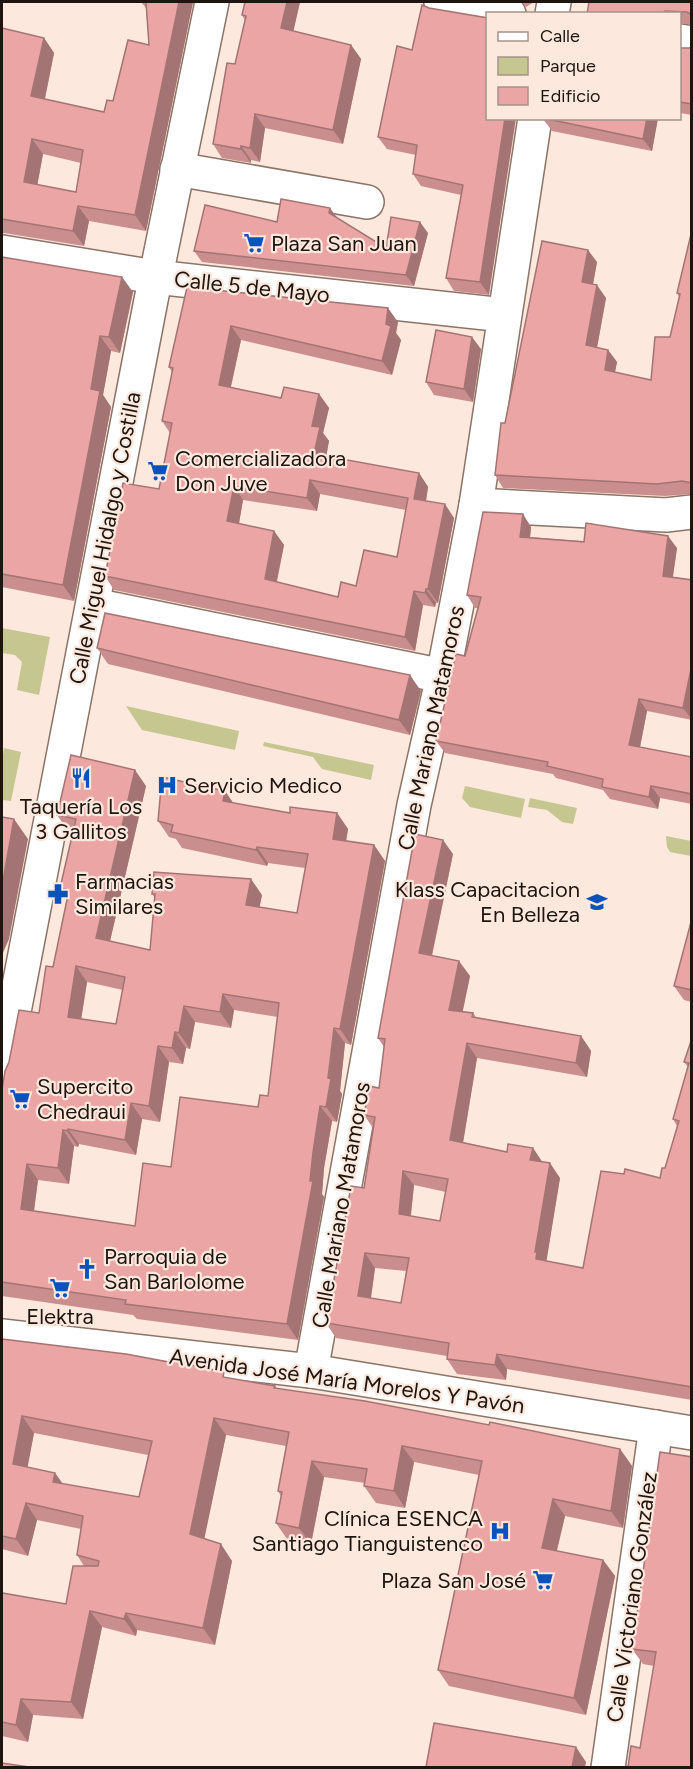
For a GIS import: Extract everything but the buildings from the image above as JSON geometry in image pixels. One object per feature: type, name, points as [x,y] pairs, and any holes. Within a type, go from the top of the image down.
[{"type":"main road","name":"Calle Miguel Hidalgo y Costilla","points":[[2,1074],[10,979],[93,605],[155,277],[212,2]]},
{"type":"main road","points":[[441,2],[498,12]]},
{"type":"main road","name":"Calle Mariano Matamoros","points":[[311,1371],[414,805],[443,676],[476,505],[535,120]]},
{"type":"main road","points":[[177,169],[368,202]]},
{"type":"main road","name":"Calle 5 de Mayo","points":[[2,252],[155,277],[504,315]]},
{"type":"main road","points":[[476,505],[666,515],[692,512]]},
{"type":"main road","points":[[93,605],[443,676]]},
{"type":"main road","name":"Avenida José María Morelos Y Pavón","points":[[2,1336],[311,1371],[692,1433]]},
{"type":"main road","name":"Calle Victoriano González","points":[[608,1767],[656,1427]]},
{"type":"green space","points":[[2,628],[50,637],[39,695],[17,690],[22,662],[15,655],[2,653]]},
{"type":"green space","points":[[126,706],[239,731],[235,750],[142,730]]},
{"type":"green space","points":[[264,742],[374,765],[371,780],[322,769],[313,757],[263,746]]},
{"type":"green space","points":[[4,748],[21,752],[11,801],[2,800]]},
{"type":"green space","points":[[465,786],[525,799],[521,818],[470,807],[462,798]]},
{"type":"green space","points":[[530,798],[577,808],[573,824],[562,822],[547,810],[528,807]]},
{"type":"green space","points":[[666,836],[691,841],[691,856],[670,852]]},
{"type":"place","name":"Plaza San Juan","points":[[254,243]]},
{"type":"place","name":"Comercializadora Don Juve","points":[[158,471]]},
{"type":"place","name":"Taquería Los 3 Gallitos","points":[[81,778]]},
{"type":"place","name":"Servicio Medico","points":[[167,785]]},
{"type":"place","name":"Farmacias Similares","points":[[58,894]]},
{"type":"place","name":"Klass Capacitacion En Belleza","points":[[597,902]]},
{"type":"place","name":"Supercito Chedraui","points":[[20,1099]]},
{"type":"place","name":"Parroquia de San Barlolome","points":[[87,1269]]},
{"type":"place","name":"Elektra","points":[[60,1288]]},
{"type":"place","name":"Clínica ESENCA Santiago Tianguistenco","points":[[500,1531]]},
{"type":"place","name":"Plaza San José","points":[[543,1580]]}]
